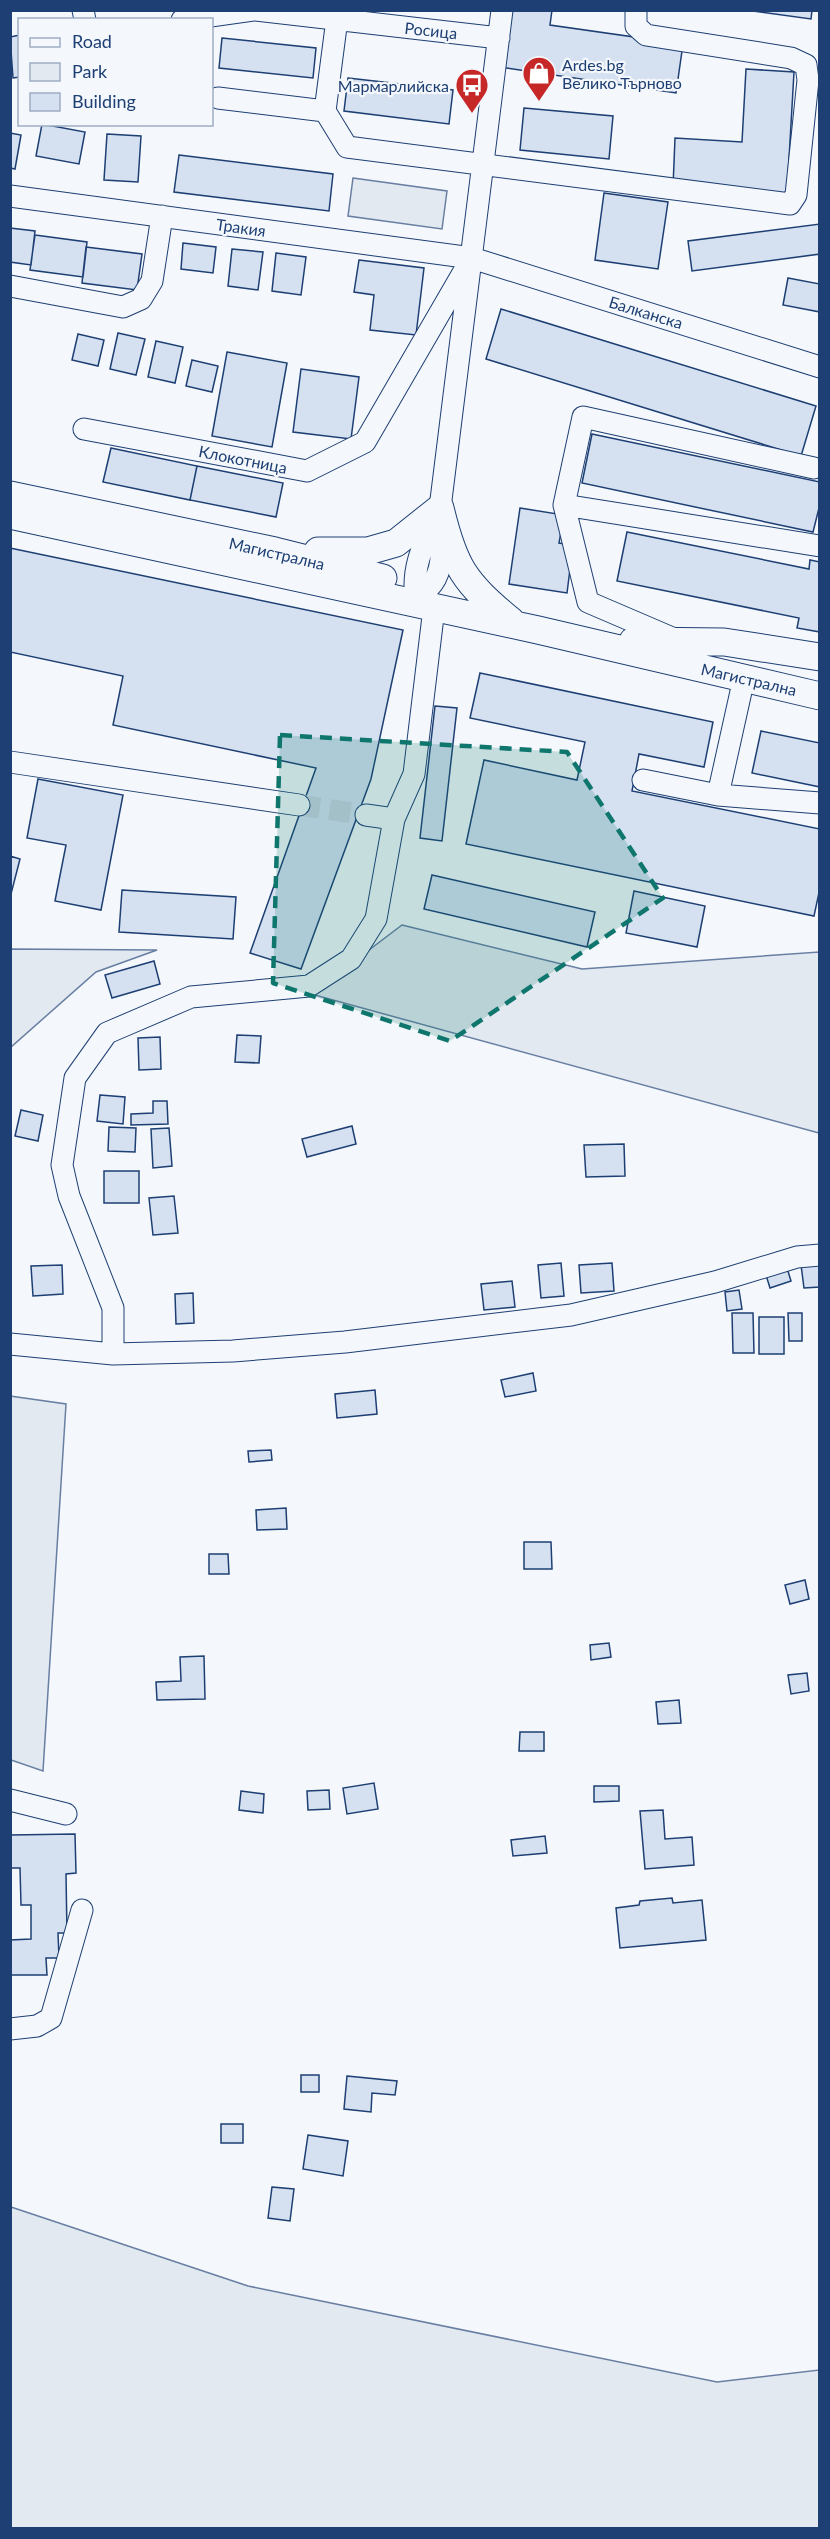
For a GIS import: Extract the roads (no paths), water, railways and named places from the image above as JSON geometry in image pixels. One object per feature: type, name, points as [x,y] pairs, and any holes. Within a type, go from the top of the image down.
[{"type":"main road","name":"Магистрална","points":[[13,499],[275,551],[419,599],[814,696]]},
{"type":"main road","name":"Магистрална","points":[[13,499],[512,621],[538,630]]},
{"type":"main road","points":[[275,551],[368,551],[388,546],[402,541],[440,508],[450,550],[458,566],[473,586],[512,621]]},
{"type":"main road","points":[[588,642],[724,642],[819,657]]},
{"type":"street","name":"Росица","points":[[197,18],[255,10],[336,15],[498,38]]},
{"type":"street","points":[[113,1354],[113,1308],[69,1196],[62,1165],[75,1078],[107,1032],[192,998],[309,986],[351,959],[376,919],[394,819],[414,774],[419,556],[440,508],[502,10]]},
{"type":"street","points":[[336,15],[325,111],[347,147],[790,204],[796,195],[808,80],[806,65],[791,58],[646,35],[636,26],[636,10]]},
{"type":"street","points":[[218,98],[325,111]]},
{"type":"street","name":"Тракия","points":[[10,196],[472,258]]},
{"type":"street","points":[[10,286],[123,307],[141,299],[152,281],[162,216]]},
{"type":"street","name":"Балканска","points":[[472,258],[819,367]]},
{"type":"street","name":"Клокотница","points":[[84,429],[307,471],[365,442],[472,258]]},
{"type":"street","points":[[678,641],[588,602],[564,505],[583,417],[818,463]]},
{"type":"street","points":[[564,505],[819,546]]},
{"type":"street","points":[[718,795],[744,678]]},
{"type":"street","points":[[10,762],[299,805]]},
{"type":"street","points":[[643,780],[718,795],[819,803]]},
{"type":"street","points":[[366,815],[394,819]]},
{"type":"street","points":[[10,1344],[113,1354],[233,1351],[345,1342],[571,1315],[715,1282],[797,1257],[819,1256]]},
{"type":"street","points":[[10,1800],[66,1814]]},
{"type":"street","points":[[10,2030],[37,2026],[51,2018],[82,1910]]},
{"type":"tunnel","points":[[299,805],[366,815]]},
{"type":"place","name":"Ardes.bg Велико Търново","points":[[539,102]]},
{"type":"place","name":"Мармарлийска","points":[[472,114]]}]
